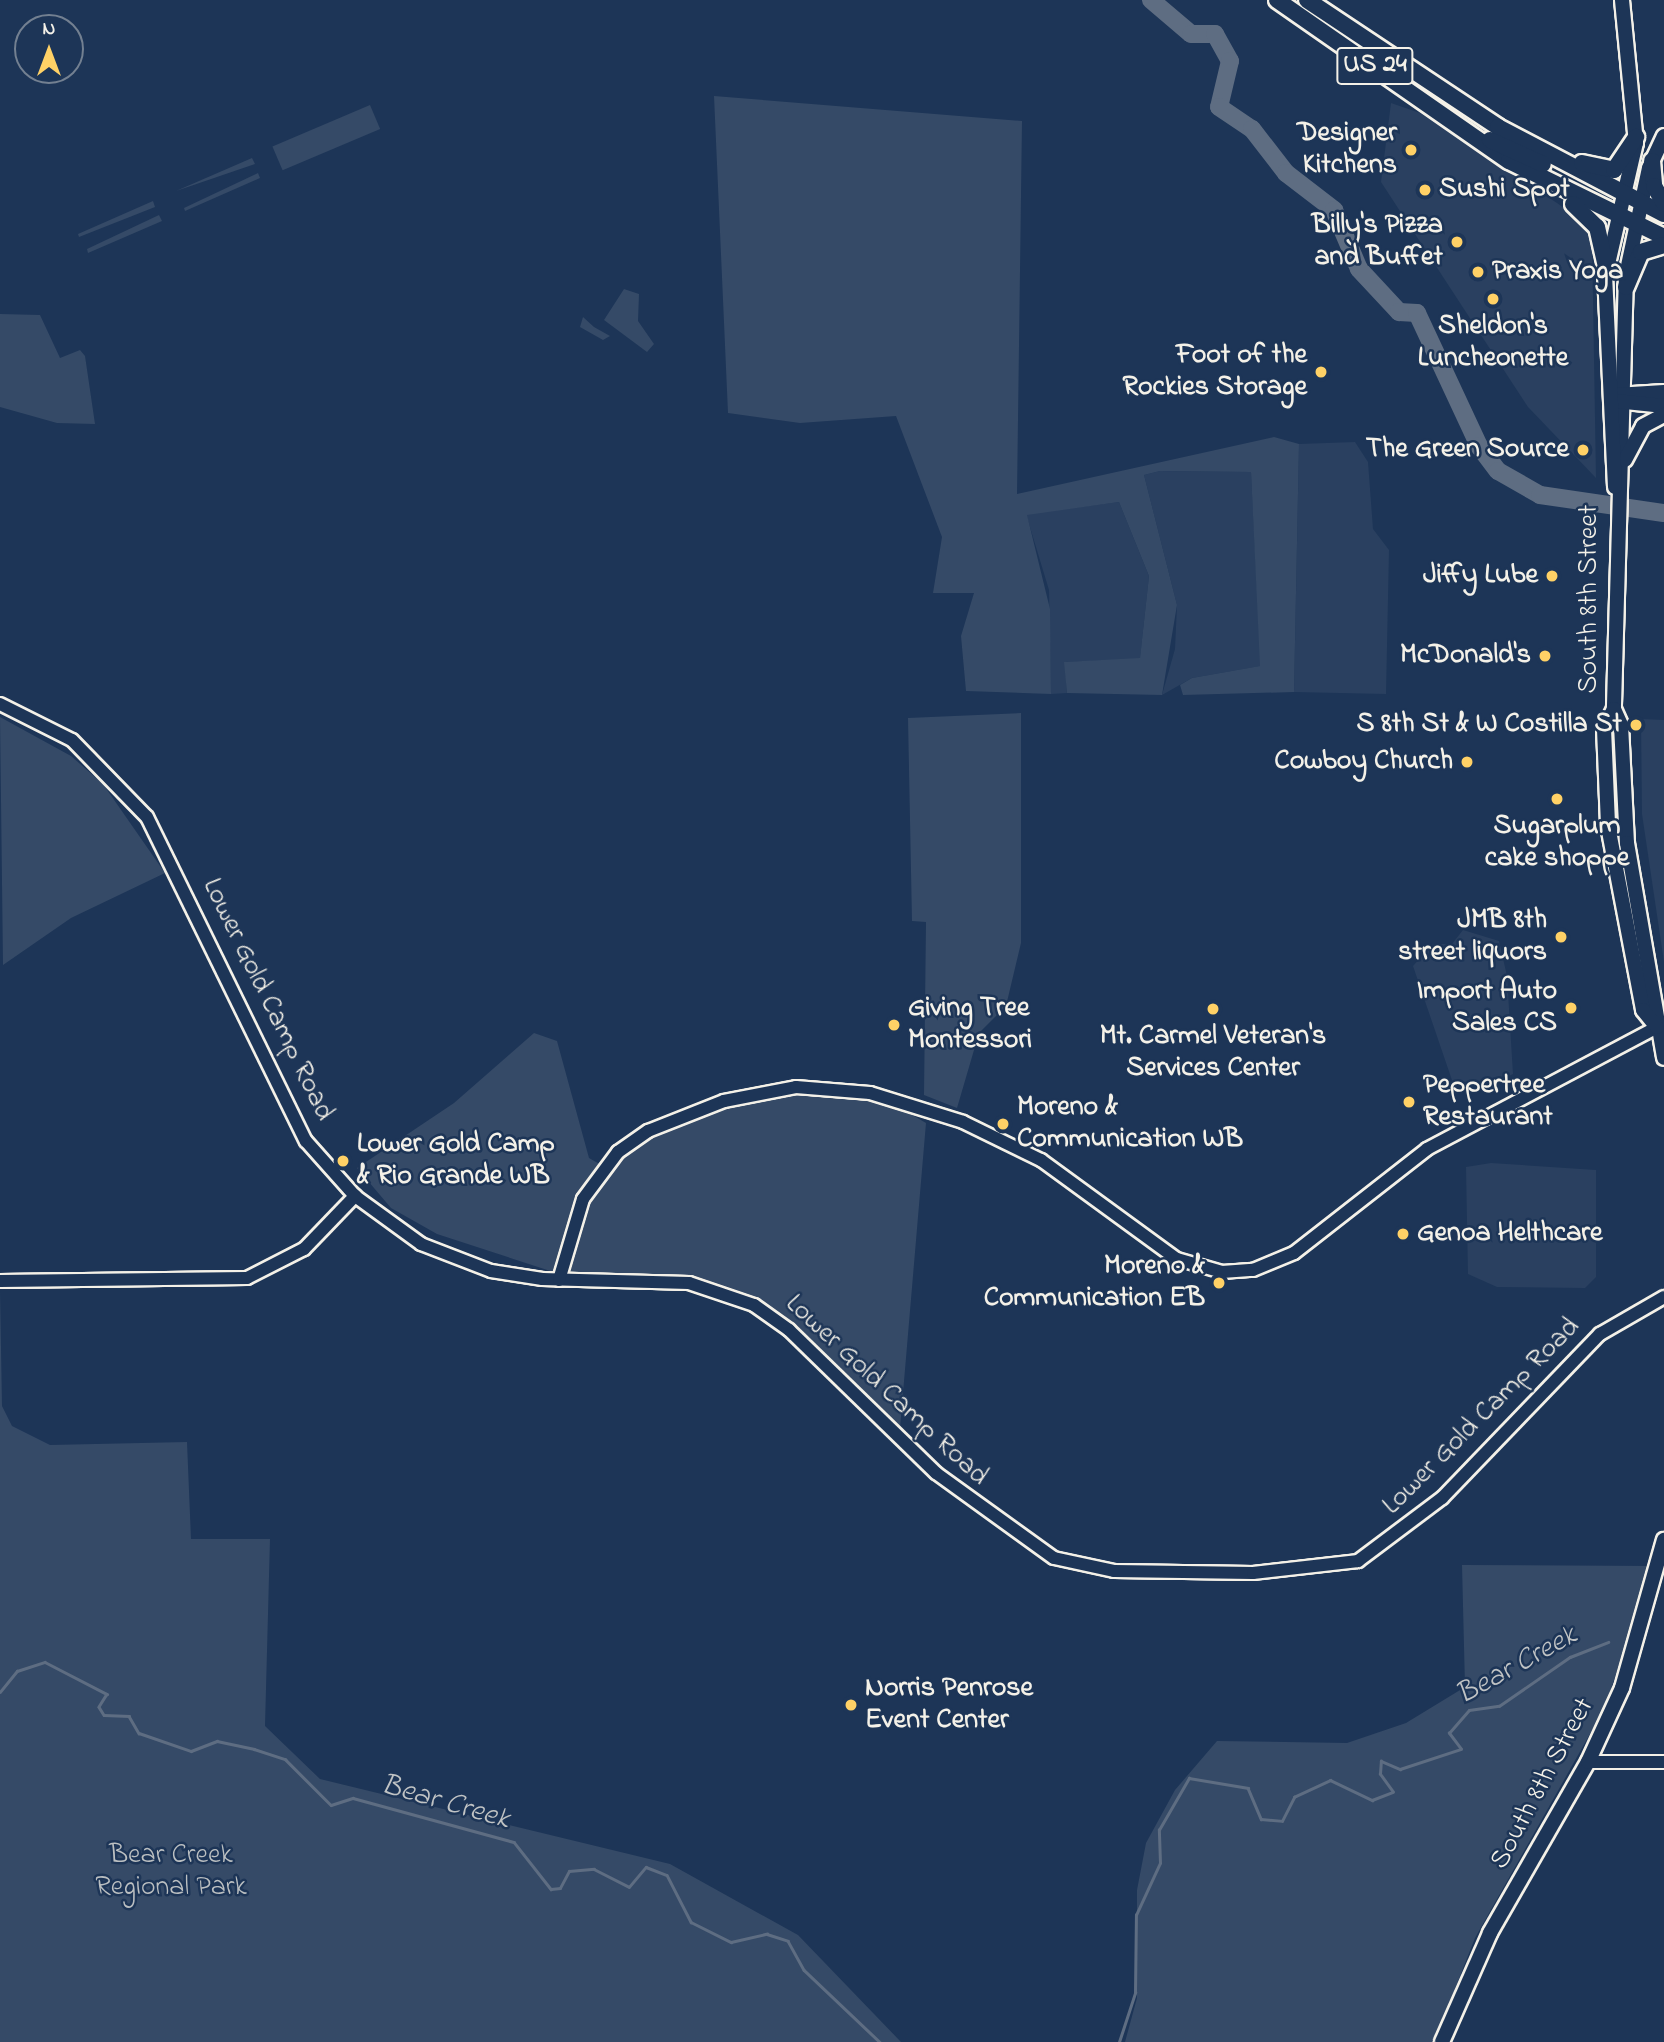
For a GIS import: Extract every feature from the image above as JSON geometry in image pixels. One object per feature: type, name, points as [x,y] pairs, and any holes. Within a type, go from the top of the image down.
[{"type":"highway","name":"US 24","points":[[1277,0],[1517,166],[1664,214]]},
{"type":"highway","name":"US 24","points":[[1307,0],[1498,127],[1627,204],[1635,223],[1664,237]]},
{"type":"highway","points":[[1498,127],[1604,173],[1621,165],[1636,137]]},
{"type":"highway","points":[[1472,133],[1627,204]]},
{"type":"highway","points":[[1652,161],[1654,186],[1664,203]]},
{"type":"highway","points":[[1517,166],[1524,177],[1590,216],[1606,267]]},
{"type":"highway","points":[[1626,287],[1641,251],[1664,246]]},
{"type":"main road","points":[[1622,0],[1636,137],[1627,204]]},
{"type":"main road","name":"South 8th Street","points":[[1664,136],[1627,204],[1606,267],[1608,397],[1616,489],[1614,709],[1621,725],[1625,828],[1660,1010],[1657,1027],[1664,1058]]},
{"type":"main road","name":"South 8th Street","points":[[1616,489],[1622,467],[1626,287],[1635,223]]},
{"type":"main road","points":[[1625,398],[1664,393]]},
{"type":"main road","points":[[1608,397],[1664,406]]},
{"type":"main road","points":[[1622,467],[1643,426],[1664,415]]},
{"type":"main road","name":"South 8th Street","points":[[1442,2042],[1490,1933],[1588,1762],[1622,1688],[1664,1540]]},
{"type":"street","name":"Lower Gold Camp Road","points":[[0,704],[72,740],[148,817],[301,1132],[355,1196],[443,1254],[491,1271],[559,1280],[669,1280],[738,1297],[789,1330],[936,1473],[1022,1541],[1072,1564],[1146,1572],[1308,1571],[1358,1561],[1442,1498],[1601,1334],[1664,1297]]},
{"type":"street","points":[[559,1280],[583,1199],[618,1152],[648,1131],[724,1101],[796,1087],[860,1091],[963,1122],[1041,1160],[1177,1259],[1222,1272],[1253,1270],[1294,1252],[1427,1149],[1657,1027]]},
{"type":"street","points":[[0,1280],[247,1278],[304,1249],[355,1196]]},
{"type":"street","points":[[1588,1762],[1664,1762]]},
{"type":"shaded area","points":[[1391,103],[1420,113],[1557,203],[1579,219],[1592,240],[1596,478],[1528,407],[1381,182]]},
{"type":"shaded area","points":[[1355,442],[1368,462],[1373,529],[1389,550],[1386,694],[1294,692],[1299,444]]},
{"type":"shaded area","points":[[1160,471],[1251,472],[1261,666],[1192,678],[1162,695],[1175,649],[1177,605],[1144,475]]},
{"type":"shaded area","points":[[1119,502],[1149,576],[1140,659],[1065,662],[1067,693],[1051,694],[1049,590],[1026,514]]},
{"type":"shaded area","points":[[1641,719],[1664,720],[1664,962],[1642,814]]},
{"type":"shaded area","points":[[1463,930],[1499,941],[1507,976],[1513,1074],[1478,1091],[1455,1089],[1413,966],[1433,944],[1452,944]]},
{"type":"shaded area","points":[[1491,1163],[1596,1170],[1596,1277],[1585,1288],[1497,1287],[1468,1274],[1466,1167]]},
{"type":"green space","points":[[714,96],[1022,121],[1017,494],[1274,437],[1299,444],[1294,692],[1183,695],[1180,685],[1192,678],[1260,666],[1251,472],[1160,471],[1144,475],[1177,605],[1162,695],[1067,693],[1064,662],[1140,658],[1149,576],[1119,502],[1027,515],[1050,609],[1051,694],[966,691],[961,636],[974,593],[933,593],[942,537],[896,416],[800,423],[728,413]]},
{"type":"green space","points":[[370,105],[380,129],[283,170],[272,146]]},
{"type":"green space","points":[[252,158],[255,164],[176,191]]},
{"type":"green space","points":[[258,173],[260,178],[185,211],[184,208]]},
{"type":"green space","points":[[153,201],[155,207],[79,237],[78,234]]},
{"type":"green space","points":[[159,215],[162,221],[88,253],[87,249]]},
{"type":"green space","points":[[624,289],[639,294],[638,321],[654,344],[647,352],[604,320]]},
{"type":"green space","points":[[0,314],[40,315],[60,358],[80,350],[85,356],[95,424],[57,423],[0,407]]},
{"type":"green space","points":[[583,317],[610,336],[603,340],[580,327]]},
{"type":"green space","points":[[1021,713],[1021,943],[1006,1006],[979,1033],[957,1108],[924,1095],[926,922],[912,921],[908,718]]},
{"type":"green space","points":[[0,717],[71,756],[103,784],[165,873],[71,918],[3,965]]},
{"type":"green space","points":[[534,1033],[557,1041],[589,1158],[603,1166],[648,1131],[774,1090],[878,1095],[926,1123],[899,1440],[754,1305],[689,1283],[581,1281],[437,1234],[391,1208],[357,1168],[454,1103]]},
{"type":"green space","name":"Bear Creek Regional Park","points":[[0,1290],[2,1406],[12,1426],[50,1445],[187,1442],[191,1539],[270,1539],[265,1726],[320,1779],[670,1864],[798,1935],[901,2042],[0,2042]]},
{"type":"green space","points":[[1462,1565],[1653,1566],[1604,1709],[1475,1938],[1434,2042],[1125,2042],[1137,1998],[1137,1890],[1146,1843],[1175,1790],[1217,1741],[1347,1743],[1406,1723],[1465,1687]]},
{"type":"waterway","points":[[1151,0],[1191,34],[1215,34],[1230,61],[1219,107],[1252,129],[1286,173],[1334,210],[1359,269],[1399,312],[1417,313],[1479,446],[1498,471],[1540,495],[1664,513]]},
{"type":"waterway","name":"Bear Creek","points":[[1119,2042],[1135,1993],[1136,1915],[1160,1863],[1159,1830],[1189,1778],[1248,1788],[1261,1819],[1282,1821],[1294,1797],[1330,1780],[1372,1800],[1393,1792],[1380,1774],[1381,1761],[1400,1769],[1461,1749],[1449,1733],[1469,1710],[1499,1706],[1570,1657],[1608,1642]]},
{"type":"waterway","name":"Bear Creek","points":[[0,1692],[17,1671],[45,1662],[107,1694],[99,1707],[104,1715],[129,1716],[139,1733],[191,1751],[217,1741],[254,1749],[285,1759],[331,1805],[353,1798],[514,1842],[551,1889],[560,1888],[569,1871],[594,1869],[629,1887],[646,1867],[667,1875],[691,1922],[731,1942],[767,1934],[788,1941],[804,1970],[880,2042]]},
{"type":"place","name":"Designer Kitchens","points":[[1411,150]]},
{"type":"place","name":"Sushi Spot","points":[[1425,190]]},
{"type":"place","name":"Billy's Pizza and Buffet","points":[[1457,242]]},
{"type":"place","name":"Praxis Yoga","points":[[1478,272]]},
{"type":"place","name":"Sheldon's Luncheonette","points":[[1493,299]]},
{"type":"place","name":"Foot of the Rockies Storage","points":[[1321,372]]},
{"type":"place","name":"The Green Source","points":[[1583,450]]},
{"type":"place","name":"Jiffy Lube","points":[[1552,576]]},
{"type":"place","name":"McDonald's","points":[[1545,656]]},
{"type":"place","name":"S 8th St & W Costilla St","points":[[1636,725]]},
{"type":"place","name":"Cowboy Church","points":[[1467,762]]},
{"type":"place","name":"Sugarplum cake shoppe","points":[[1557,799]]},
{"type":"place","name":"JMB 8th street liquors","points":[[1561,937]]},
{"type":"place","name":"Import Auto Sales CS","points":[[1571,1008]]},
{"type":"place","name":"Mt. Carmel Veteran's Services Center","points":[[1213,1009]]},
{"type":"place","name":"Giving Tree Montessori","points":[[894,1025]]},
{"type":"place","name":"Peppertree Restaurant","points":[[1409,1102]]},
{"type":"place","name":"Moreno & Communication WB","points":[[1003,1124]]},
{"type":"place","name":"Lower Gold Camp & Rio Grande WB","points":[[343,1161]]},
{"type":"place","name":"Genoa Helthcare","points":[[1403,1234]]},
{"type":"place","name":"Moreno & Communication EB","points":[[1219,1283]]},
{"type":"place","name":"Norris Penrose Event Center","points":[[851,1705]]}]
